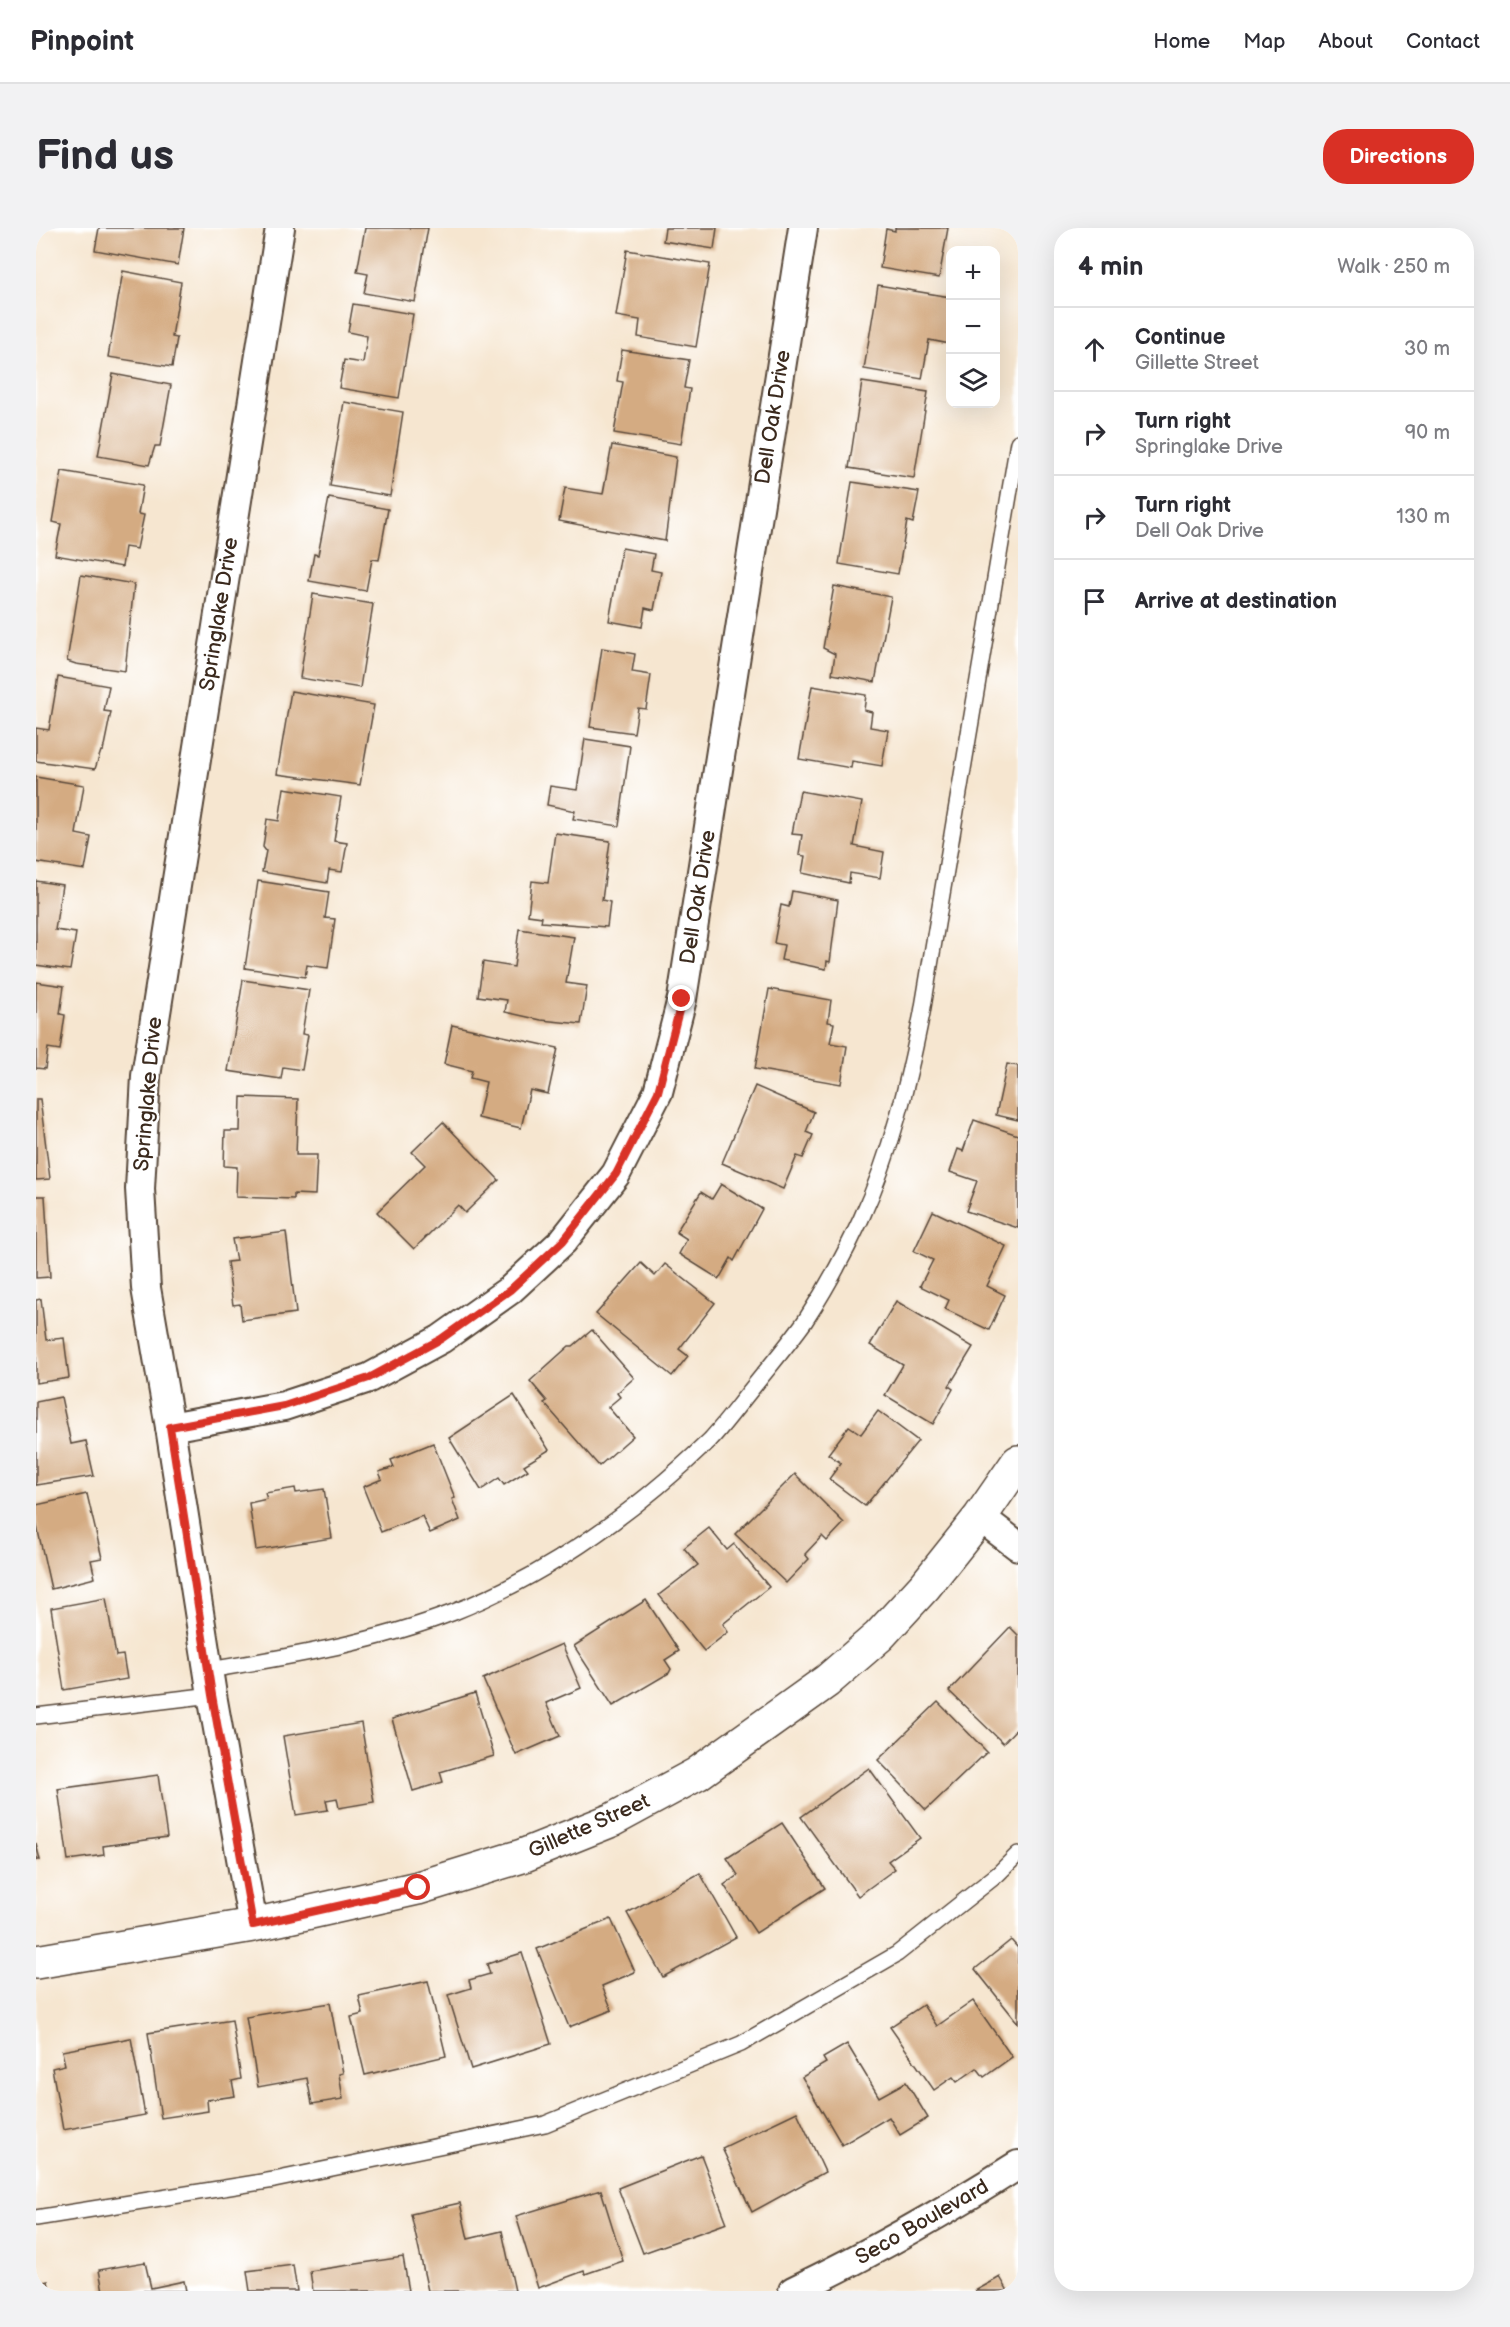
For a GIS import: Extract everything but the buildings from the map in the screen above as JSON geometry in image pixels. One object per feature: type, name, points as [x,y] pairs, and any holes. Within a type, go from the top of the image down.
[{"type":"street","name":"Springlake Drive","points":[[253,1925],[146,1288],[140,1189],[146,1076],[280,228]]},
{"type":"street","name":"Dell Oak Drive","points":[[170,1427],[284,1406],[369,1378],[441,1339],[510,1290],[563,1241],[616,1174],[658,1092],[682,999],[803,228]]},
{"type":"street","name":"Gillette Street","points":[[36,1962],[253,1925],[418,1888],[522,1856],[612,1820],[697,1774],[827,1681],[879,1636],[925,1586],[980,1517],[1018,1462]]},
{"type":"street","points":[[980,1517],[1018,1546]]},
{"type":"street","name":"Seco Boulevard","points":[[793,2291],[855,2262],[938,2216],[1018,2165]]},
{"type":"lane","points":[[36,1716],[211,1683],[313,1653],[391,1634],[455,1611],[528,1578],[596,1534],[663,1481],[712,1438],[805,1320],[834,1272],[874,1189],[911,1070],[1018,442]]},
{"type":"lane","points":[[36,2218],[274,2180],[545,2124],[741,2044],[897,1954],[998,1874],[1018,1854]]},
{"type":"route","points":[[418,1888],[253,1925],[212,1695],[170,1427],[284,1406],[369,1378],[441,1339],[510,1290],[563,1241],[616,1174],[658,1092],[682,999]]}]
